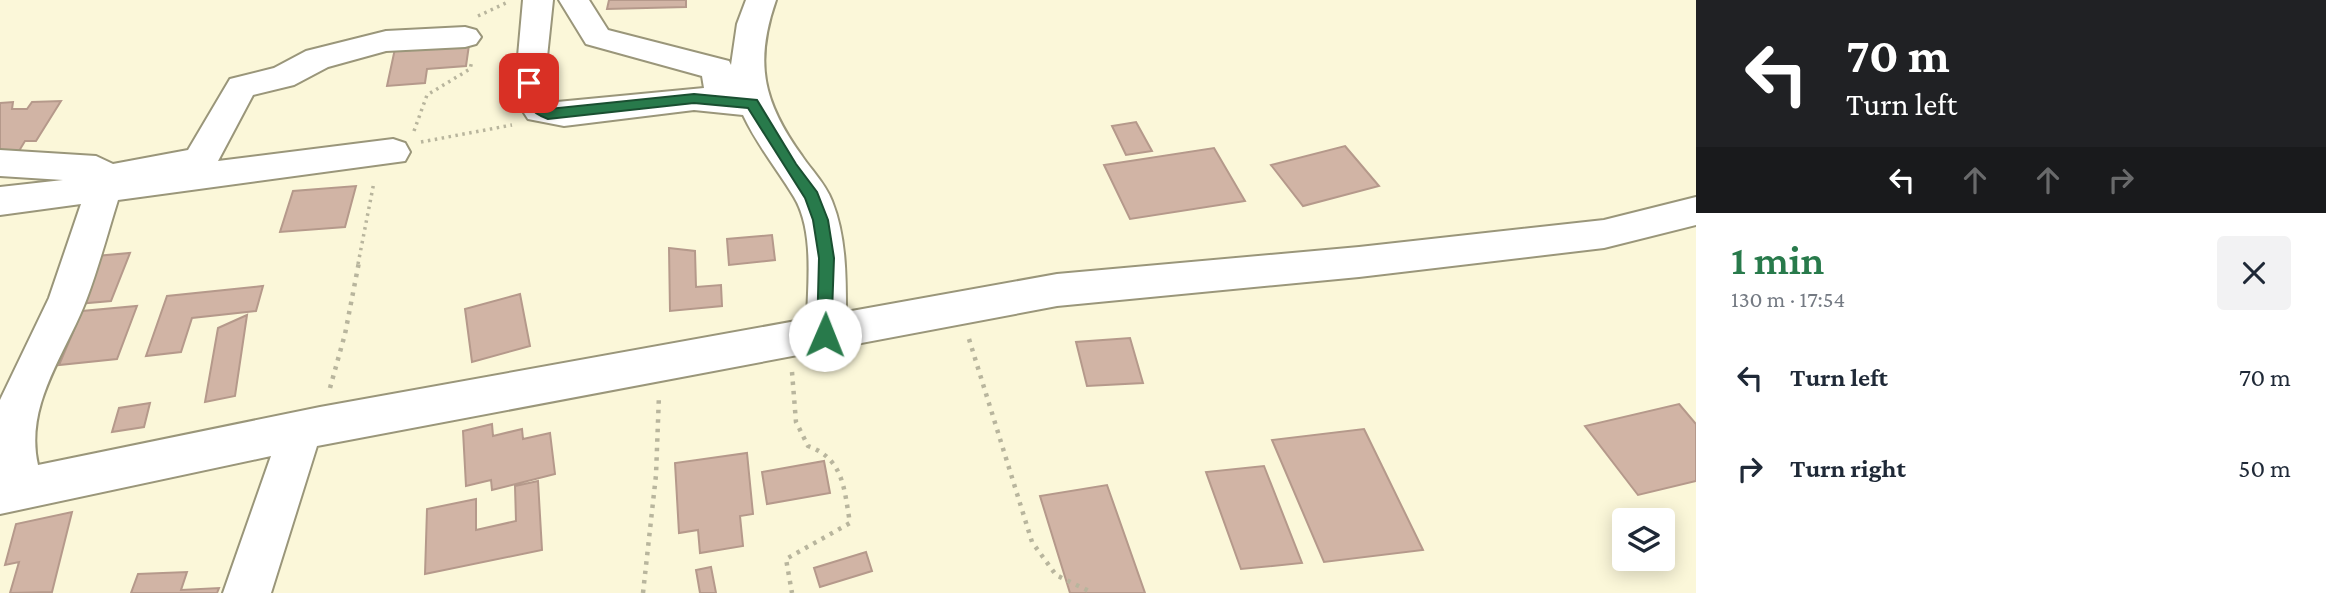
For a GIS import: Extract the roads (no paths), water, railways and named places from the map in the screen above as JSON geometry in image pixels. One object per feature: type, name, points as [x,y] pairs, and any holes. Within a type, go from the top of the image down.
[{"type":"street","points":[[538,0],[529,83],[531,100],[537,109],[548,114],[750,91]]},
{"type":"street","points":[[574,0],[597,37],[718,69],[718,84],[750,91]]},
{"type":"street","points":[[761,0],[754,16],[750,91],[791,168],[812,196],[820,220],[827,258],[809,338]]},
{"type":"street","points":[[106,183],[198,161],[205,154],[242,87],[249,83],[283,77],[317,59],[386,41],[465,37]]},
{"type":"street","points":[[0,201],[106,183],[397,149]]},
{"type":"street","points":[[0,163],[96,169],[106,183]]},
{"type":"street","points":[[106,183],[68,298],[24,390],[13,421],[11,490],[310,428],[809,338],[1057,290],[1359,262],[1604,234],[1696,211]]},
{"type":"street","points":[[247,593],[310,428]]}]
